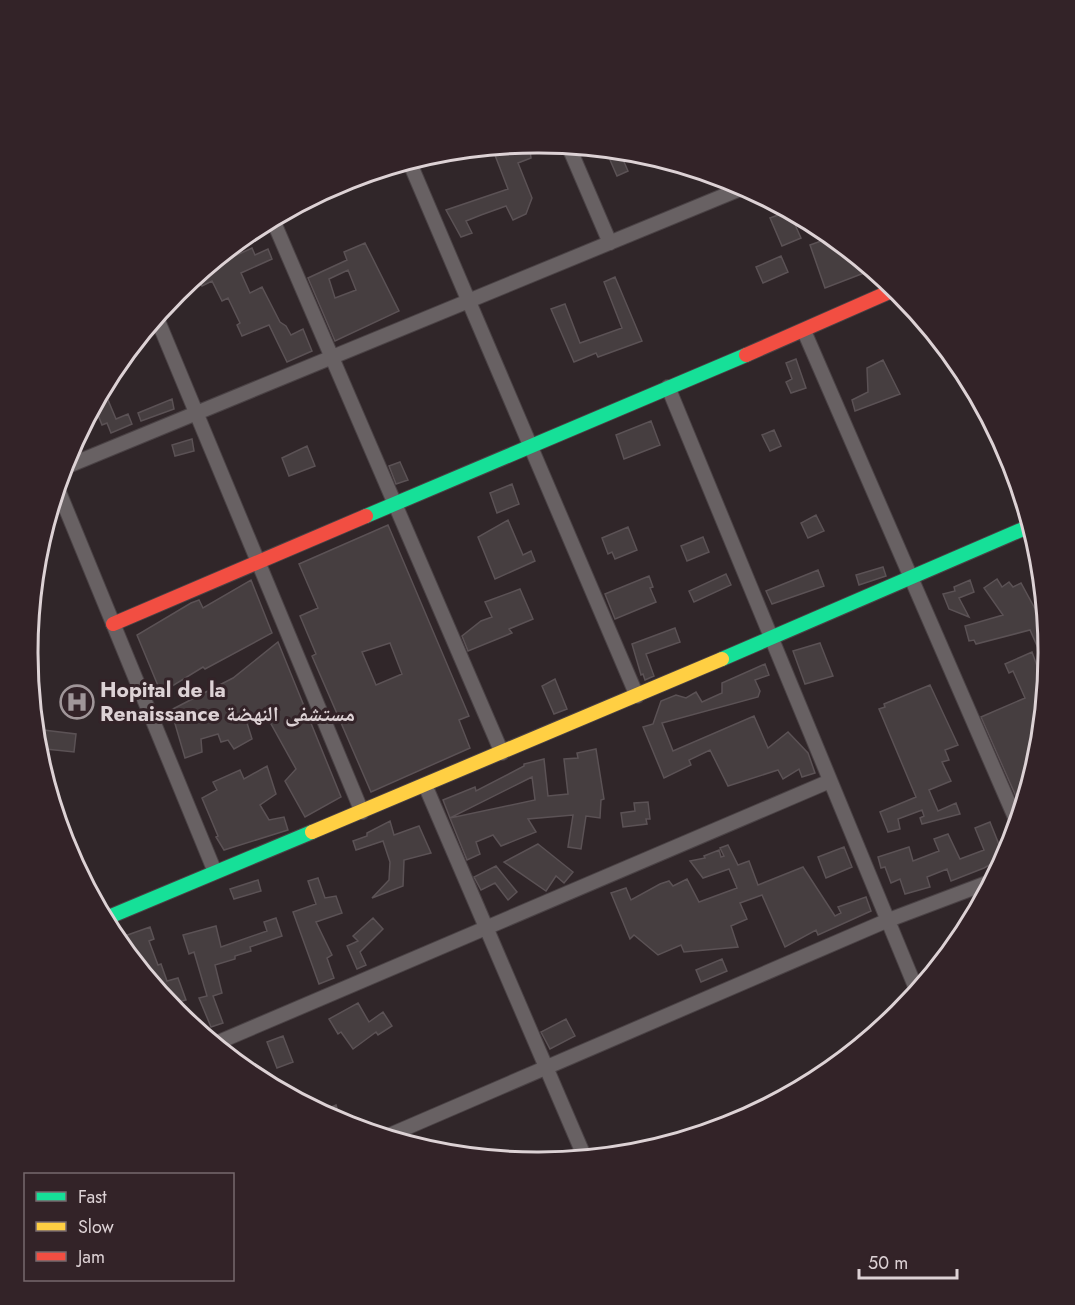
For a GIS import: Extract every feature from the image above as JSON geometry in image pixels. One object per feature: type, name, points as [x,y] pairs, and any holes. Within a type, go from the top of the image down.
[{"type":"street","points":[[572,154],[610,243]]},
{"type":"street","points":[[412,169],[638,696]]},
{"type":"street","points":[[75,463],[732,192]]},
{"type":"street","points":[[276,227],[501,753]]},
{"type":"street","points":[[113,624],[804,331],[885,294]]},
{"type":"street","points":[[160,325],[362,812]]},
{"type":"street","points":[[804,331],[913,577],[1012,810]]},
{"type":"street","points":[[668,387],[913,982]]},
{"type":"street","points":[[62,499],[215,872]]},
{"type":"street","points":[[113,915],[638,696],[1022,530]]},
{"type":"street","points":[[223,1040],[830,781]]},
{"type":"street","points":[[425,785],[581,1150]]},
{"type":"street","points":[[397,1132],[886,921],[980,886]]},
{"type":"building","points":[[530,152],[531,158],[518,163],[532,198],[526,214],[513,220],[506,206],[466,221],[472,233],[461,237],[446,210],[508,189],[495,155]]},
{"type":"building","points":[[610,160],[623,160],[628,171],[617,176]]},
{"type":"building","points":[[779,215],[788,219],[794,223],[801,238],[782,246],[770,218]]},
{"type":"building","points":[[821,241],[863,274],[825,288],[810,245]]},
{"type":"building","points":[[365,243],[399,311],[335,341],[308,278],[347,260],[344,252]],"holes":[[[348,270],[356,290],[335,298],[329,279]]]},
{"type":"building","points":[[252,248],[255,255],[268,249],[272,259],[241,273],[250,293],[262,287],[280,322],[286,326],[291,335],[303,329],[312,351],[287,362],[269,325],[242,336],[237,325],[240,323],[228,298],[222,301],[212,281],[202,286],[201,284],[231,258]]},
{"type":"building","points":[[781,256],[788,272],[763,283],[756,267]]},
{"type":"building","points":[[615,277],[642,341],[598,357],[596,353],[574,362],[551,309],[565,304],[580,343],[622,328],[604,282]]},
{"type":"building","points":[[796,359],[806,388],[791,393],[786,382],[792,379],[786,363]]},
{"type":"building","points":[[883,360],[900,394],[855,411],[852,400],[868,392],[867,368]]},
{"type":"building","points":[[107,398],[116,419],[128,414],[132,424],[111,433],[107,423],[102,425],[98,414]]},
{"type":"building","points":[[172,399],[174,409],[141,421],[138,413]]},
{"type":"building","points":[[651,421],[660,445],[624,459],[616,435]]},
{"type":"building","points":[[774,430],[781,446],[770,451],[762,435]]},
{"type":"building","points":[[192,439],[194,451],[175,456],[172,445]]},
{"type":"building","points":[[307,446],[315,466],[289,476],[282,458]]},
{"type":"building","points":[[400,462],[408,480],[396,484],[389,466]]},
{"type":"building","points":[[512,484],[519,504],[497,513],[490,493]]},
{"type":"building","points":[[816,515],[824,531],[808,538],[801,523]]},
{"type":"building","points":[[508,520],[523,555],[531,551],[535,561],[495,579],[478,537]]},
{"type":"building","points":[[388,525],[469,716],[459,720],[470,748],[371,792],[312,656],[316,654],[300,616],[318,608],[299,564]],"holes":[[[390,643],[402,674],[376,685],[362,652]]]},
{"type":"building","points":[[628,527],[637,550],[615,559],[612,552],[608,554],[602,538]]},
{"type":"building","points":[[703,537],[709,552],[687,561],[681,546]]},
{"type":"building","points":[[883,567],[886,576],[859,585],[856,575]]},
{"type":"building","points":[[818,570],[824,586],[772,604],[766,591]]},
{"type":"building","points":[[726,574],[731,585],[694,602],[689,591]]},
{"type":"building","points":[[649,576],[653,587],[650,588],[656,602],[615,619],[605,594]]},
{"type":"building","points":[[997,579],[1002,587],[1009,582],[1013,587],[1021,583],[1035,609],[1038,647],[1030,630],[976,644],[974,640],[969,641],[965,626],[1003,615],[984,588]]},
{"type":"building","points":[[251,580],[272,633],[205,669],[203,667],[161,693],[137,635],[191,603],[199,600],[203,608]]},
{"type":"building","points":[[970,580],[974,592],[959,598],[969,617],[949,609],[943,594],[955,591],[954,587]]},
{"type":"building","points":[[520,589],[533,619],[509,629],[512,633],[468,651],[462,636],[481,621],[492,617],[485,602]]},
{"type":"building","points":[[675,628],[680,642],[646,654],[654,676],[645,680],[643,674],[641,675],[632,644]]},
{"type":"building","points":[[278,642],[341,797],[305,817],[285,781],[296,769],[266,715],[247,723],[252,739],[234,749],[228,740],[221,742],[218,734],[201,739],[202,752],[185,758],[171,710],[233,678]]},
{"type":"building","points":[[820,643],[833,676],[805,684],[793,651]]},
{"type":"building","points":[[1032,652],[1037,666],[1028,750],[1016,796],[981,717],[1025,698],[1013,671],[1009,673],[1005,664]]},
{"type":"building","points":[[765,664],[769,675],[755,680],[760,691],[758,697],[662,723],[673,751],[754,716],[768,748],[788,732],[808,753],[815,773],[802,777],[799,769],[783,779],[778,770],[728,786],[710,750],[689,760],[691,765],[664,778],[643,727],[653,724],[661,701],[676,695],[686,698],[696,692],[702,702],[722,693],[722,683]]},
{"type":"building","points":[[555,679],[567,709],[554,714],[542,686]]},
{"type":"building","points":[[930,685],[958,745],[945,750],[949,760],[942,762],[951,781],[929,790],[938,811],[956,803],[960,814],[922,824],[920,818],[924,816],[922,810],[898,819],[900,829],[888,832],[880,812],[916,797],[879,709],[885,707],[884,704]]},
{"type":"building","points":[[44,730],[76,734],[74,752],[47,749]]},
{"type":"building","points":[[596,749],[604,799],[601,800],[600,818],[586,816],[581,849],[568,847],[573,815],[528,819],[536,832],[501,846],[493,835],[476,842],[480,854],[467,860],[450,818],[443,800],[475,787],[476,791],[524,764],[544,759],[548,796],[568,794],[564,759],[578,758],[577,753]],"holes":[[[532,777],[535,800],[450,818]]]},
{"type":"building","points":[[267,766],[276,794],[260,805],[269,820],[284,817],[288,830],[224,850],[216,837],[218,836],[202,798],[217,790],[213,782],[240,770],[244,779]]},
{"type":"building","points":[[648,802],[650,819],[646,819],[647,824],[623,827],[621,813],[635,811],[634,803]]},
{"type":"building","points":[[390,821],[394,835],[419,826],[431,853],[404,860],[403,886],[372,898],[389,880],[390,862],[383,841],[356,850],[353,841],[367,836],[367,833]]},
{"type":"building","points":[[990,822],[999,844],[990,865],[984,868],[951,881],[947,869],[927,877],[930,887],[905,894],[900,879],[891,883],[885,867],[881,868],[878,857],[909,847],[913,861],[939,851],[934,839],[948,834],[960,859],[984,850],[975,828]]},
{"type":"building","points":[[538,844],[573,872],[564,883],[556,876],[546,891],[504,862]]},
{"type":"building","points":[[728,845],[738,865],[749,861],[758,885],[803,867],[835,916],[841,913],[838,907],[866,897],[871,911],[818,935],[816,930],[785,947],[762,895],[740,903],[747,919],[731,926],[738,947],[684,952],[681,945],[658,955],[634,935],[630,939],[611,893],[626,888],[631,900],[660,884],[669,881],[673,886],[687,879],[699,902],[737,888],[729,869],[703,878],[690,861],[705,858],[704,856],[719,850],[721,857],[724,856],[720,848]]},
{"type":"building","points":[[844,847],[852,867],[826,878],[818,857]]},
{"type":"building","points":[[496,866],[517,892],[508,900],[495,883],[481,890],[474,877]]},
{"type":"building","points":[[318,878],[325,898],[336,896],[342,913],[316,922],[332,955],[327,958],[334,978],[319,984],[293,912],[316,904],[308,881]]},
{"type":"building","points":[[258,880],[261,891],[234,899],[230,889]]},
{"type":"building","points":[[276,918],[282,936],[250,947],[251,951],[215,965],[222,993],[213,996],[223,1023],[211,1027],[199,998],[207,996],[194,952],[189,954],[183,935],[216,926],[221,947],[267,931],[264,922]]},
{"type":"building","points":[[373,918],[383,929],[360,952],[366,965],[357,969],[347,946],[358,941],[353,936]]},
{"type":"building","points":[[150,927],[154,939],[149,941],[158,965],[161,964],[167,981],[178,978],[186,1000],[180,1002],[141,957],[126,936]]},
{"type":"building","points":[[722,959],[727,971],[701,982],[696,970]]},
{"type":"building","points":[[358,1003],[369,1022],[383,1012],[392,1026],[378,1035],[376,1032],[353,1049],[341,1032],[338,1034],[329,1019]]},
{"type":"building","points":[[566,1019],[575,1036],[550,1049],[541,1032]]},
{"type":"building","points":[[283,1036],[293,1062],[277,1068],[267,1042]]},
{"type":"traffic: fast","points":[[366,516],[746,355]]},
{"type":"traffic: fast","points":[[722,659],[1022,530]]},
{"type":"traffic: fast","points":[[113,915],[312,832]]},
{"type":"traffic: slow","points":[[312,832],[722,659]]},
{"type":"traffic: jam","points":[[746,355],[885,294]]},
{"type":"traffic: jam","points":[[113,624],[366,516]]},
{"type":"place","name":"Hopital de la Renaissance مستشفى النهضة","points":[[77,702]]}]
